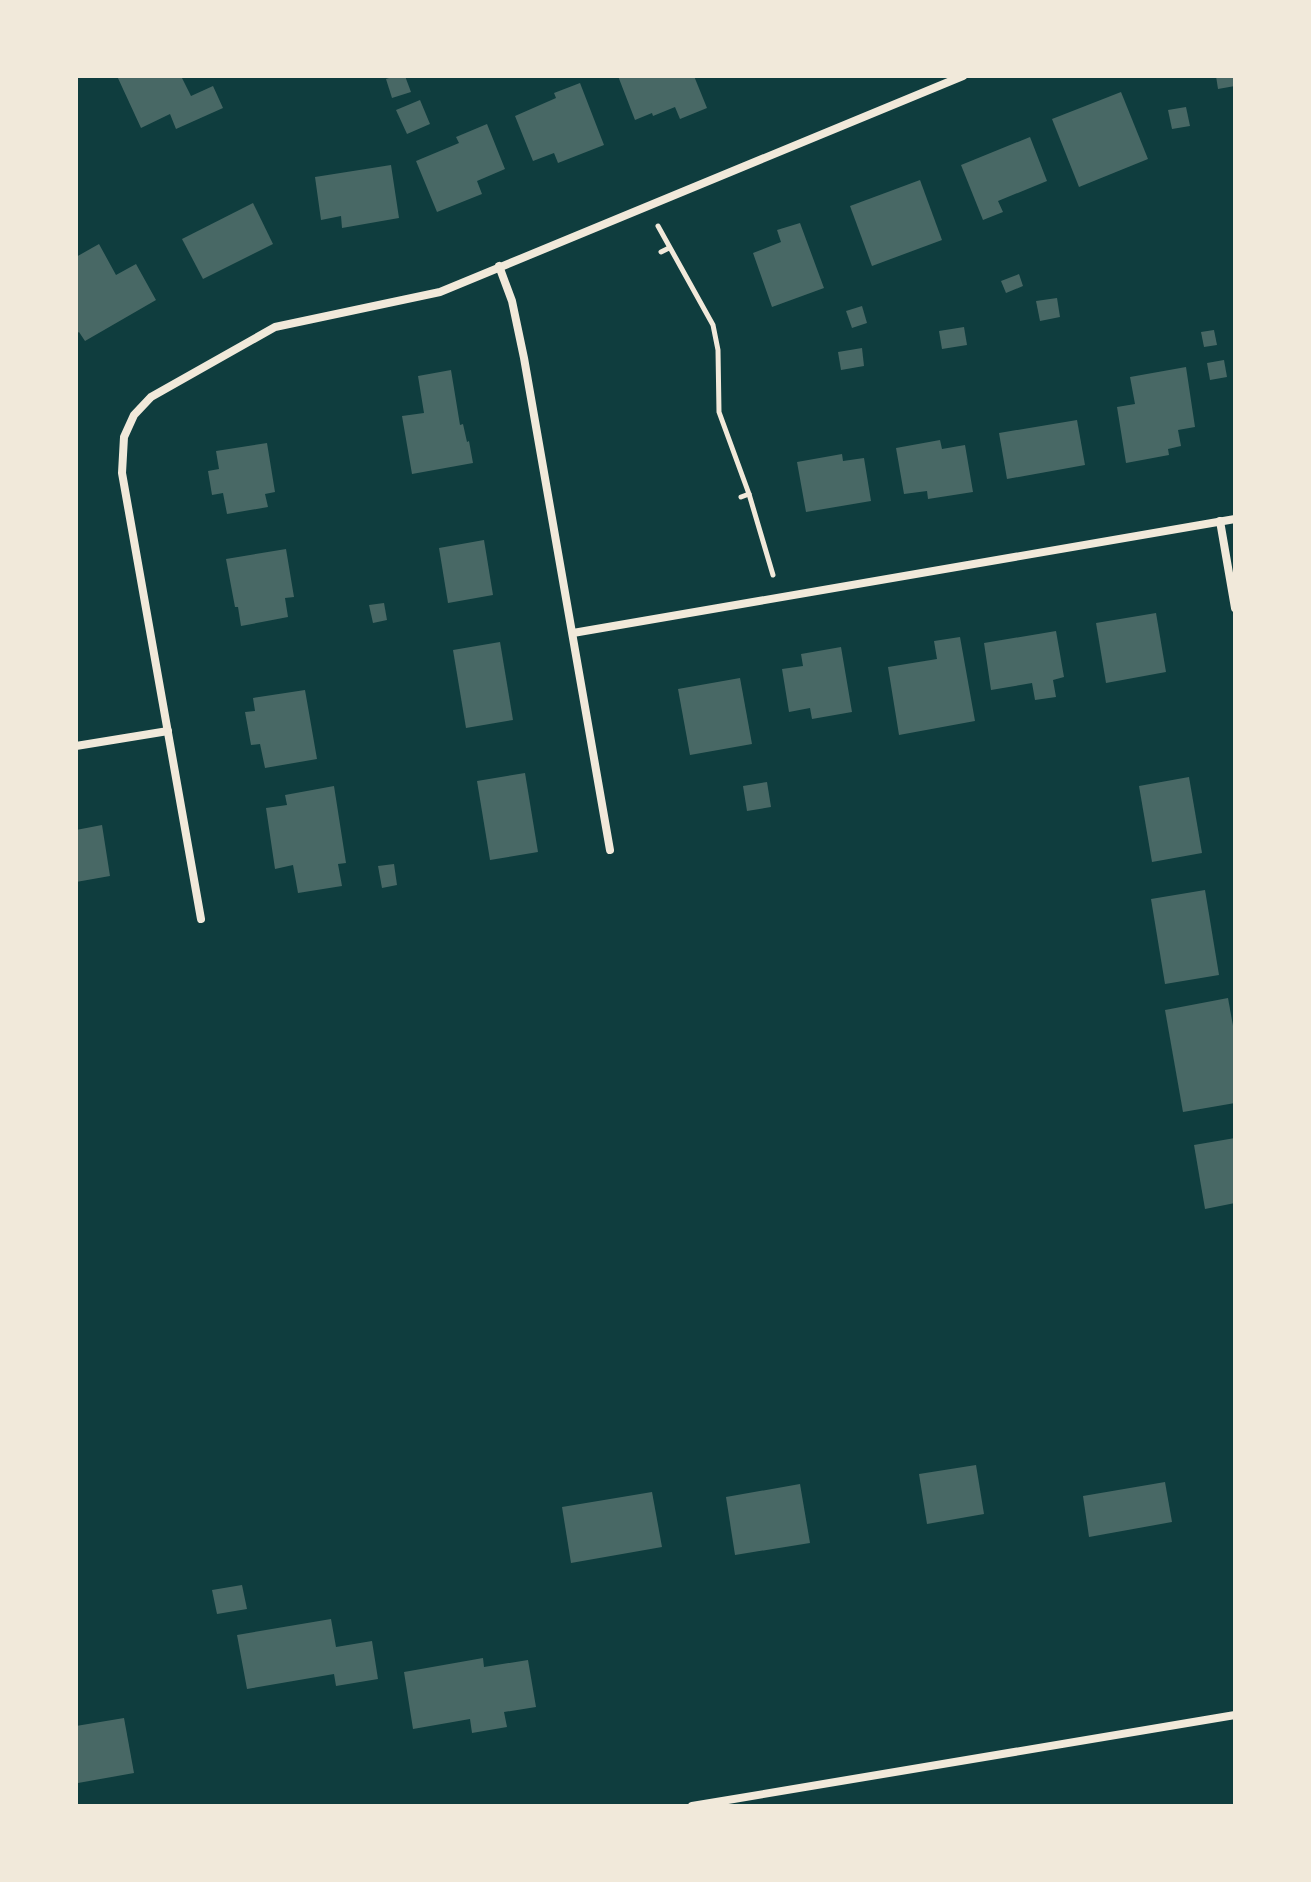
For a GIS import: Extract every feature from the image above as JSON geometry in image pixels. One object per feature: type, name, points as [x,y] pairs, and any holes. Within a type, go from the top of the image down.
[{"type":"street","points":[[201,919],[122,473],[124,437],[134,415],[151,397],[165,388],[275,327],[422,297],[963,76]]},
{"type":"street","points":[[499,266],[512,301],[524,358],[610,850]]},
{"type":"street","points":[[573,633],[1235,519]]},
{"type":"street","points":[[1220,521],[1235,608]]},
{"type":"street","points":[[76,746],[168,731]]},
{"type":"street","points":[[692,1806],[1235,1715]]},
{"type":"path","points":[[658,226],[713,325],[718,350],[719,412],[749,494],[773,575]]},
{"type":"path","points":[[661,252],[669,248]]},
{"type":"path","points":[[741,497],[749,494]]},
{"type":"building","points":[[117,76],[181,76],[191,96],[213,86],[223,108],[176,129],[170,114],[141,128]]},
{"type":"building","points":[[405,76],[411,92],[392,98],[386,79]]},
{"type":"building","points":[[618,76],[694,76],[707,108],[680,119],[675,107],[635,120]]},
{"type":"building","points":[[1216,76],[1235,76],[1235,86],[1218,89]]},
{"type":"building","points":[[580,83],[604,145],[558,163],[554,153],[533,161],[515,116],[556,98],[554,93]]},
{"type":"building","points":[[1121,92],[1148,159],[1079,187],[1052,119]]},
{"type":"building","points":[[420,100],[430,124],[407,134],[396,110]]},
{"type":"building","points":[[1186,107],[1190,126],[1172,129],[1168,110]]},
{"type":"building","points":[[487,124],[505,169],[477,181],[482,194],[437,212],[416,161],[459,143],[456,137]]},
{"type":"building","points":[[1030,137],[1047,181],[998,201],[1003,212],[983,220],[961,165]]},
{"type":"building","points":[[391,165],[399,218],[342,228],[341,216],[321,220],[315,177]]},
{"type":"building","points":[[920,180],[942,240],[872,266],[850,206]]},
{"type":"building","points":[[253,203],[273,244],[203,279],[182,239]]},
{"type":"building","points":[[800,223],[824,288],[772,307],[753,253],[781,242],[777,230]]},
{"type":"building","points":[[99,244],[116,275],[136,264],[156,300],[85,341],[79,332],[76,334],[76,257]]},
{"type":"building","points":[[1019,274],[1023,286],[1006,293],[1001,281]]},
{"type":"building","points":[[1057,298],[1060,317],[1040,321],[1036,301]]},
{"type":"building","points":[[862,306],[867,323],[852,328],[846,311]]},
{"type":"building","points":[[964,327],[967,345],[942,349],[939,331]]},
{"type":"building","points":[[1214,330],[1217,345],[1204,347],[1201,332]]},
{"type":"building","points":[[862,348],[864,366],[841,370],[838,352]]},
{"type":"building","points":[[1224,360],[1227,377],[1210,380],[1207,363]]},
{"type":"building","points":[[1186,367],[1195,427],[1178,430],[1181,446],[1168,449],[1169,455],[1126,463],[1117,407],[1135,404],[1130,377]]},
{"type":"building","points":[[451,370],[460,425],[463,424],[469,441],[473,463],[412,474],[402,416],[424,413],[418,376]]},
{"type":"building","points":[[1077,420],[1085,465],[1007,479],[999,433]]},
{"type":"building","points":[[940,440],[942,449],[965,445],[973,492],[928,499],[927,491],[904,494],[896,448]]},
{"type":"building","points":[[267,443],[275,492],[265,494],[268,507],[227,514],[223,493],[212,495],[208,471],[219,469],[216,451]]},
{"type":"building","points":[[842,454],[843,461],[864,458],[871,501],[806,512],[797,462]]},
{"type":"building","points":[[484,540],[493,595],[448,603],[439,548]]},
{"type":"building","points":[[286,549],[294,597],[285,598],[288,617],[241,626],[226,559]]},
{"type":"building","points":[[384,603],[387,620],[373,623],[369,605]]},
{"type":"building","points":[[1156,613],[1166,672],[1106,683],[1096,623]]},
{"type":"building","points":[[1056,631],[1064,677],[1053,680],[1056,697],[1035,700],[1032,683],[991,690],[984,643]]},
{"type":"building","points":[[960,637],[975,721],[899,735],[888,667],[937,659],[934,641]]},
{"type":"building","points":[[500,642],[513,720],[466,728],[453,650]]},
{"type":"building","points":[[841,647],[852,712],[812,719],[810,708],[789,712],[782,669],[803,666],[801,654]]},
{"type":"building","points":[[740,678],[752,744],[690,755],[678,689]]},
{"type":"building","points":[[305,690],[317,759],[265,768],[260,744],[251,745],[245,712],[255,711],[253,698]]},
{"type":"building","points":[[525,773],[538,852],[490,860],[477,781]]},
{"type":"building","points":[[1189,777],[1202,853],[1152,862],[1139,786]]},
{"type":"building","points":[[767,782],[771,807],[747,811],[743,786]]},
{"type":"building","points":[[334,786],[346,863],[338,864],[342,886],[298,893],[293,865],[275,869],[266,808],[287,805],[285,795]]},
{"type":"building","points":[[102,825],[110,876],[76,882],[76,830]]},
{"type":"building","points":[[394,864],[397,885],[382,888],[378,866]]},
{"type":"building","points":[[1205,890],[1219,975],[1165,984],[1151,899]]},
{"type":"building","points":[[1228,998],[1235,1037],[1235,1103],[1183,1112],[1165,1010]]},
{"type":"building","points":[[1235,1138],[1235,1203],[1205,1209],[1194,1145]]},
{"type":"building","points":[[976,1465],[984,1514],[927,1524],[919,1474]]},
{"type":"building","points":[[1165,1482],[1172,1522],[1089,1537],[1083,1496]]},
{"type":"building","points":[[800,1484],[810,1543],[735,1555],[726,1497]]},
{"type":"building","points":[[652,1492],[662,1547],[571,1563],[562,1507]]},
{"type":"building","points":[[242,1585],[247,1609],[217,1614],[212,1590]]},
{"type":"building","points":[[331,1619],[336,1647],[372,1641],[378,1679],[336,1686],[334,1674],[247,1689],[237,1635]]},
{"type":"building","points":[[483,1658],[484,1667],[528,1660],[536,1707],[504,1712],[507,1727],[472,1733],[470,1719],[413,1729],[404,1672]]},
{"type":"building","points":[[124,1718],[134,1773],[78,1783],[76,1726]]}]
